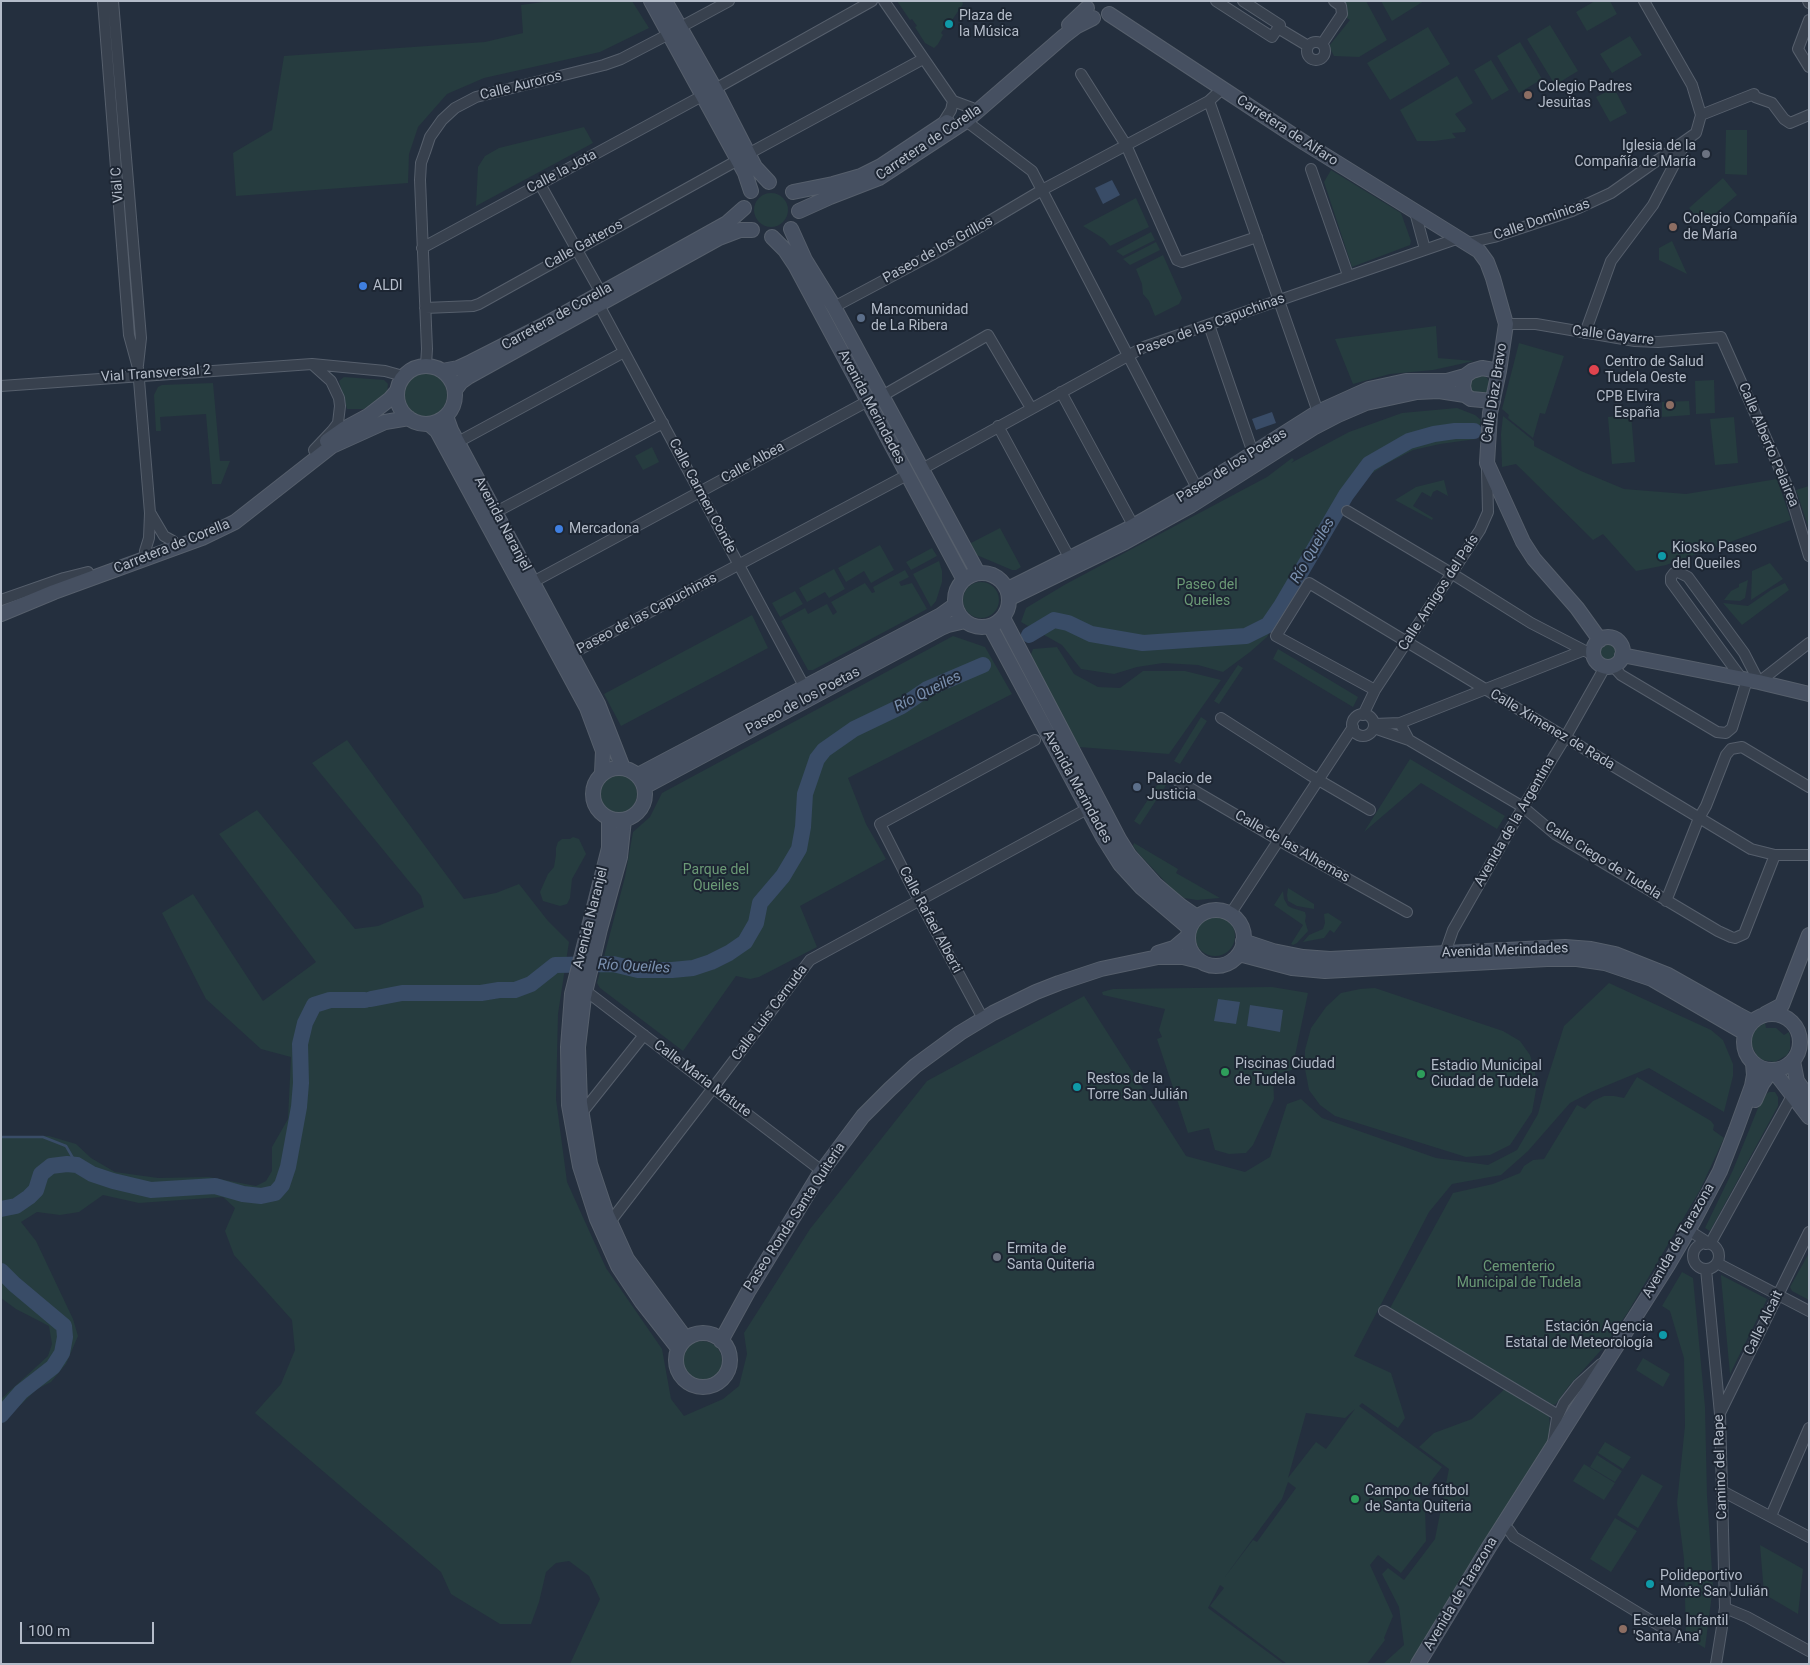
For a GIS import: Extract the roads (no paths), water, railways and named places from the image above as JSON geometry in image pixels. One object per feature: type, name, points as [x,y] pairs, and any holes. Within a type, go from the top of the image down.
[{"type":"street","name":"Vial C","points":[[103,1],[129,335],[138,372],[150,513],[149,538],[145,551]]},
{"type":"street","name":"Vial C","points":[[113,1],[142,338],[138,372]]},
{"type":"street","points":[[651,1],[715,89],[743,157],[745,173],[751,191]]},
{"type":"street","points":[[665,1],[674,31],[702,96],[743,157],[769,182]]},
{"type":"street","name":"Calle Auroros","points":[[426,365],[421,163],[430,138],[442,120],[454,108],[476,97],[621,59],[729,1]]},
{"type":"street","points":[[715,89],[872,1]]},
{"type":"street","points":[[884,1],[953,101],[972,108]]},
{"type":"street","points":[[1216,1],[1272,37],[1280,25],[1243,1]]},
{"type":"street","points":[[1322,44],[1342,14],[1341,6],[1334,1]]},
{"type":"street","points":[[1644,1],[1692,84],[1701,115],[1754,94],[1755,97],[1772,103],[1784,119],[1790,123],[1804,117]]},
{"type":"street","points":[[1089,9],[1103,18],[1109,8]]},
{"type":"street","name":"Carretera de Alfaro","points":[[1109,8],[1222,89],[1312,148],[1463,240]]},
{"type":"street","name":"Carretera de Corella","points":[[794,192],[861,176],[881,166],[972,108],[1089,9]]},
{"type":"street","name":"Carretera de Corella","points":[[799,211],[879,178],[966,121],[1066,34],[1089,9]]},
{"type":"street","points":[[1809,20],[1798,49],[1809,67]]},
{"type":"street","points":[[1278,28],[1308,46]]},
{"type":"street","points":[[1315,42],[1322,44],[1324,54],[1318,60],[1309,57],[1306,52],[1308,46],[1315,42]]},
{"type":"street","name":"Calle Gaiteros","points":[[425,308],[472,306],[923,59]]},
{"type":"street","points":[[1081,74],[1126,145],[1177,260],[1182,262],[1257,237]]},
{"type":"street","name":"Paseo de los Grillos","points":[[834,308],[939,251],[1042,190],[1209,101],[1222,89]]},
{"type":"street","name":"Calle la Jota","points":[[422,248],[702,96]]},
{"type":"street","points":[[941,126],[951,110],[953,101]]},
{"type":"street","points":[[1209,101],[1318,412]]},
{"type":"street","name":"Calle Dominicas","points":[[1463,240],[1494,237],[1582,208],[1611,193],[1696,133],[1701,115]]},
{"type":"street","points":[[966,121],[1032,171],[1197,488]]},
{"type":"street","points":[[1585,333],[1610,262],[1653,205],[1688,139]]},
{"type":"street","points":[[1311,169],[1348,276]]},
{"type":"street","points":[[778,182],[794,192],[798,201],[799,211],[797,221],[792,229],[779,236],[772,237],[762,236],[752,230],[746,220],[744,208],[751,191],[759,185],[778,182]]},
{"type":"street","name":"Calle Carmen Conde","points":[[540,184],[576,249],[624,352],[804,686]]},
{"type":"street","name":"Carretera de Corella","points":[[455,390],[460,382],[727,223],[744,208]]},
{"type":"street","points":[[1415,212],[1426,249]]},
{"type":"street","name":"Avenida Merindades","points":[[792,229],[805,260],[834,308],[978,573]]},
{"type":"street","name":"Carretera de Corella","points":[[442,371],[458,368],[485,356],[728,234],[740,230],[752,230]]},
{"type":"street","name":"Avenida Merindades","points":[[772,237],[785,250],[795,265],[964,580]]},
{"type":"street","name":"Paseo de las Capuchinas","points":[[922,469],[1144,347],[1426,249],[1463,240]]},
{"type":"street","name":"Calle Diaz Bravo","points":[[1463,240],[1479,250],[1487,262],[1506,324],[1500,371],[1488,421],[1486,463],[1523,542],[1534,559],[1577,608],[1600,640]]},
{"type":"street","name":"Calle Gayarre","points":[[1506,324],[1536,324],[1635,341],[1658,342],[1722,337]]},
{"type":"street","points":[[1209,325],[1253,453]]},
{"type":"street","points":[[882,396],[988,335],[1031,408]]},
{"type":"street","name":"Calle Alberto Pelairea","points":[[1722,337],[1789,490],[1809,556]]},
{"type":"street","points":[[458,442],[624,352]]},
{"type":"street","name":"Vial Transversal 2","points":[[1,386],[138,372],[312,364],[385,370],[403,376]]},
{"type":"street","points":[[312,364],[331,381],[339,398],[340,406],[338,423],[314,450]]},
{"type":"street","points":[[426,365],[434,366],[442,371],[452,382],[455,390],[452,406],[446,416],[429,424],[409,418],[400,409],[397,391],[403,376],[412,369],[426,365]]},
{"type":"street","name":"Paseo de los Poetas","points":[[1009,594],[1069,558],[1133,525],[1197,488],[1318,412],[1369,389],[1406,381],[1447,381],[1465,376],[1472,371],[1482,368],[1500,371]]},
{"type":"street","points":[[1465,376],[1463,386],[1465,395]]},
{"type":"street","name":"Carretera de Corella","points":[[1,606],[224,520],[314,450],[344,429],[375,411],[397,391]]},
{"type":"street","name":"Paseo de los Poetas","points":[[1009,594],[1133,538],[1190,506],[1313,428],[1366,403],[1418,392],[1439,391],[1465,395],[1471,399],[1493,401]]},
{"type":"street","points":[[1061,392],[1133,525]]},
{"type":"street","name":"Calle Albea","points":[[533,582],[868,401]]},
{"type":"street","name":"Avenida Naranjel","points":[[446,416],[450,427],[598,704],[623,768]]},
{"type":"street","name":"Carretera de Corella","points":[[1,614],[54,592],[202,538],[235,522],[332,446],[384,422],[409,418]]},
{"type":"street","points":[[496,512],[663,422]]},
{"type":"street","name":"Avenida Naranjel","points":[[429,424],[438,431],[587,708],[604,751],[602,773]]},
{"type":"street","points":[[998,426],[1069,558]]},
{"type":"street","name":"Calle Amigos del País","points":[[1362,715],[1375,690],[1480,530],[1488,512],[1486,463]]},
{"type":"street","name":"Paseo de las Capuchinas","points":[[571,654],[907,475]]},
{"type":"street","points":[[1347,512],[1531,623],[1588,653],[1597,663],[1609,666],[1717,732],[1726,733],[1732,728],[1749,680],[1744,653],[1688,577],[1678,572],[1674,573],[1671,577],[1672,582],[1749,680]]},
{"type":"street","points":[[150,513],[164,536],[173,541]]},
{"type":"street","name":"Carretera de Corella","points":[[1,600],[64,578],[88,572]]},
{"type":"street","points":[[978,573],[996,576],[1003,581],[1009,594],[1007,612],[1003,618],[990,626],[981,627],[965,621],[955,605],[958,587],[964,580],[978,573]]},
{"type":"street","name":"Calle Ximenez de Rada","points":[[1375,690],[1276,636],[1309,583],[1751,849],[1775,855],[1807,857]]},
{"type":"street","name":"Paseo de los Poetas","points":[[641,781],[804,686],[941,615],[955,605]]},
{"type":"street","name":"Avenida Merindades","points":[[1003,618],[1119,839],[1134,862],[1155,884],[1181,906],[1191,928]]},
{"type":"street","name":"Paseo de los Poetas","points":[[641,781],[948,625],[965,621]]},
{"type":"street","name":"Avenida Merindades","points":[[990,626],[1087,809],[1120,864],[1142,888],[1191,928]]},
{"type":"street","points":[[1374,726],[1400,723],[1485,689],[1588,653],[1600,640],[1609,637],[1618,641],[1623,650],[1620,660],[1609,666]]},
{"type":"street","points":[[1749,680],[1809,643]]},
{"type":"street","points":[[1622,655],[1809,694]]},
{"type":"street","name":"Avenida de la Argentina","points":[[1444,954],[1453,930],[1523,806],[1609,666]]},
{"type":"street","points":[[1230,913],[1280,841],[1353,727],[1355,719],[1362,715],[1370,717],[1374,726],[1372,732],[1363,736],[1355,732],[1353,727]]},
{"type":"street","points":[[1221,718],[1370,810]]},
{"type":"street","name":"Calle Ciego de Tudela","points":[[1400,723],[1410,740],[1523,806],[1556,834],[1721,933],[1735,938],[1744,934],[1775,855]]},
{"type":"street","points":[[1374,726],[1410,740]]},
{"type":"street","name":"Calle Rafael Alberti","points":[[980,1015],[918,900],[880,824],[1036,740]]},
{"type":"street","points":[[1666,901],[1726,755],[1736,747],[1742,747],[1809,787]]},
{"type":"street","points":[[623,768],[631,770],[641,781],[645,795],[639,811],[624,820],[609,818],[597,809],[593,800],[592,790],[596,780],[602,773],[609,769],[623,768]]},
{"type":"street","name":"Calle de las Alhemas","points":[[1178,780],[1280,841],[1407,912]]},
{"type":"street","name":"Calle Luis Cernuda","points":[[610,1222],[810,960],[1087,809]]},
{"type":"street","name":"Avenida Naranjel","points":[[609,818],[609,848],[568,1046],[569,1105],[580,1166],[597,1219],[618,1266],[642,1302],[682,1344]]},
{"type":"street","name":"Avenida Naranjel","points":[[590,945],[620,857],[624,820]]},
{"type":"street","points":[[1213,909],[1230,913],[1241,925],[1244,933],[1241,947],[1232,960],[1224,965],[1207,965],[1199,961],[1190,950],[1191,928],[1204,911],[1213,909]]},
{"type":"street","name":"Paseo Ronda Santa Quiteria","points":[[718,1339],[818,1168],[844,1133],[887,1086],[920,1056],[958,1028],[1029,990],[1062,977],[1102,965],[1174,948],[1191,928]]},
{"type":"street","points":[[1809,936],[1782,1005],[1754,1023],[1745,1049],[1753,1063],[1762,1068],[1772,1070],[1784,1068],[1793,1061],[1798,1053],[1800,1035],[1792,1014],[1791,1000],[1809,954]]},
{"type":"street","name":"Avenida Merindades","points":[[1241,947],[1330,959],[1564,947],[1591,949],[1615,954],[1668,975],[1754,1023]]},
{"type":"street","name":"Avenida Merindades","points":[[1241,947],[1292,968],[1325,971],[1547,959],[1577,959],[1605,963],[1652,979],[1754,1023]]},
{"type":"street","name":"Paseo Ronda Santa Quiteria","points":[[718,1339],[819,1175],[864,1116],[915,1066],[960,1033],[993,1013],[1036,992],[1073,978],[1101,969],[1158,957],[1183,957],[1199,961]]},
{"type":"street","name":"Avenida Naranjel","points":[[579,993],[580,1103],[590,1164],[610,1222],[627,1259],[682,1344]]},
{"type":"street","name":"Calle Maria Matute","points":[[579,993],[644,1035],[818,1168]]},
{"type":"street","points":[[1754,1023],[1774,1014],[1781,1015],[1796,1026]]},
{"type":"street","points":[[582,1114],[644,1035]]},
{"type":"street","points":[[1793,1061],[1797,1081],[1809,1098]]},
{"type":"street","name":"Avenida de Tarazona","points":[[1418,1664],[1693,1222],[1716,1178],[1751,1089],[1754,1074],[1753,1063]]},
{"type":"street","points":[[1772,1070],[1809,1117]]},
{"type":"street","name":"Avenida de Tarazona","points":[[1426,1664],[1680,1258],[1725,1173],[1762,1084],[1772,1070]]},
{"type":"street","points":[[1708,1244],[1718,1232],[1792,1096]]},
{"type":"street","name":"Calle Alcait","points":[[1720,1414],[1809,1232]]},
{"type":"street","name":"Avenida de Tarazona","points":[[1693,1234],[1704,1240],[1718,1252],[1717,1263]]},
{"type":"street","name":"Avenida de Tarazona","points":[[1696,1264],[1693,1253],[1698,1246],[1708,1244]]},
{"type":"street","name":"Avenida de Tarazona","points":[[1680,1258],[1706,1269]]},
{"type":"street","points":[[1706,1269],[1717,1263],[1809,1312]]},
{"type":"street","name":"Camino del Rape","points":[[1706,1269],[1720,1414],[1725,1608],[1716,1664]]},
{"type":"street","points":[[1384,1311],[1558,1415]]},
{"type":"street","points":[[696,1334],[706,1334],[718,1339],[727,1349],[730,1358],[728,1370],[721,1380],[711,1386],[700,1387],[688,1383],[679,1374],[675,1361],[682,1344],[696,1334]]},
{"type":"street","name":"Avenida de Tarazona","points":[[1552,1447],[1558,1415],[1564,1403],[1578,1386],[1609,1357]]},
{"type":"street","points":[[1770,1516],[1809,1428]]},
{"type":"street","points":[[1722,1491],[1809,1537]]},
{"type":"street","name":"Avenida de Tarazona","points":[[1509,1530],[1514,1536],[1678,1637]]},
{"type":"street","points":[[1725,1608],[1747,1617],[1809,1651]]},
{"type":"water","points":[[1112,180],[1120,195],[1103,204],[1095,188]]},
{"type":"water","points":[[1272,412],[1276,423],[1256,430],[1252,419]]},
{"type":"water","points":[[1218,999],[1240,1002],[1236,1024],[1214,1021]]},
{"type":"water","points":[[1250,1005],[1283,1010],[1280,1032],[1247,1026]]},
{"type":"waterway","name":"Río Queiles","points":[[1029,635],[1054,620],[1068,623],[1091,634],[1143,643],[1246,636],[1268,625],[1346,495],[1369,464],[1409,441],[1434,434],[1474,431]]},
{"type":"waterway","name":"Río Queiles","points":[[371,999],[402,993],[481,993],[515,990],[531,984],[555,965],[613,964],[638,970],[693,968],[729,953],[745,942],[756,923],[760,903],[783,876],[799,849],[803,827],[805,794],[817,759],[824,750],[854,729],[902,706],[927,689],[983,665]]},
{"type":"waterway","name":"Río Queiles","points":[[1,1209],[16,1206],[29,1197],[36,1190],[41,1174],[51,1166],[67,1164],[77,1165],[92,1174],[113,1181],[151,1190],[215,1186],[243,1194],[261,1196],[275,1193],[282,1185],[288,1167],[299,1107],[301,1083],[300,1044],[305,1023],[314,1005],[330,1000],[365,1000]]},
{"type":"waterway","points":[[1,1137],[43,1137],[66,1146],[77,1165]]},
{"type":"waterway","name":"Río Queiles","points":[[1,1271],[64,1326],[65,1337],[62,1353],[53,1367],[21,1392],[1,1415]]},
{"type":"place","name":"Plaza de la Música","points":[[949,24]]},
{"type":"place","name":"Colegio Padres Jesuitas","points":[[1528,95]]},
{"type":"place","name":"Iglesia de la Compañía de María","points":[[1706,154]]},
{"type":"place","name":"Colegio Compañía de María","points":[[1673,227]]},
{"type":"place","name":"ALDI","points":[[363,286]]},
{"type":"place","name":"Mancomunidad de La Ribera","points":[[861,318]]},
{"type":"place","name":"Centro de Salud Tudela Oeste","points":[[1594,370]]},
{"type":"place","name":"CPB Elvira España","points":[[1670,405]]},
{"type":"place","name":"Mercadona","points":[[559,529]]},
{"type":"place","name":"Kiosko Paseo del Queiles","points":[[1662,556]]},
{"type":"place","name":"Palacio de Justicia","points":[[1137,787]]},
{"type":"place","name":"Piscinas Ciudad de Tudela","points":[[1225,1072]]},
{"type":"place","name":"Estadio Municipal Ciudad de Tudela","points":[[1421,1074]]},
{"type":"place","name":"Restos de la Torre San Julián","points":[[1077,1087]]},
{"type":"place","name":"Ermita de Santa Quiteria","points":[[997,1257]]},
{"type":"place","name":"Estación Agencia Estatal de Meteorología","points":[[1663,1335]]},
{"type":"place","name":"Campo de fútbol de Santa Quiteria","points":[[1355,1499]]},
{"type":"place","name":"Polideportivo Monte San Julián","points":[[1650,1584]]},
{"type":"place","name":"Escuela Infantil 'Santa Ana'","points":[[1623,1629]]},
{"type":"park label","name":"Paseo del Queiles","points":[[1207,594]]},
{"type":"park label","name":"Parque del Queiles","points":[[716,878]]},
{"type":"park label","name":"Cementerio Municipal de Tudela","points":[[1519,1276]]}]
